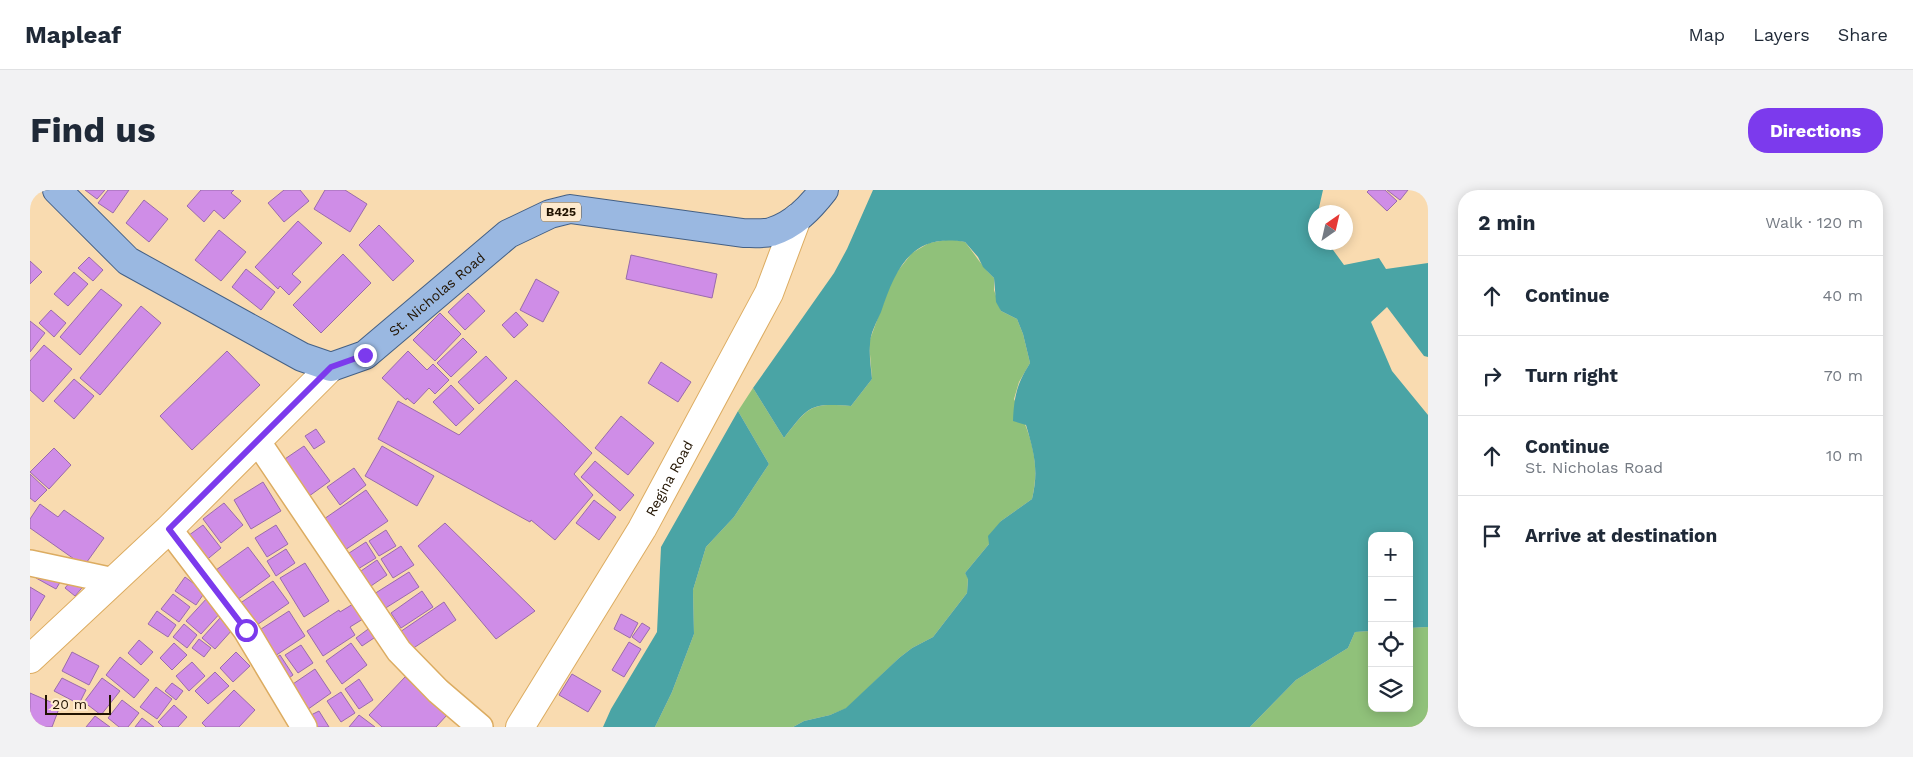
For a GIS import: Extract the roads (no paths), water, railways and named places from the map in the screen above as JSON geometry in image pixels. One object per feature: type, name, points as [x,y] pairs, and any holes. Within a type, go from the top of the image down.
[{"type":"main road","points":[[57,190],[128,261],[302,357],[331,367]]},
{"type":"main road","name":"St. Nicholas Road","points":[[331,367],[365,355],[508,234],[550,214],[570,209],[743,233],[771,232],[797,218],[811,207],[824,190]]},
{"type":"street","name":"Regina Road","points":[[520,727],[642,529],[769,293],[797,218]]},
{"type":"street","points":[[30,659],[169,529],[331,367]]},
{"type":"street","points":[[258,442],[399,651],[438,691],[480,727]]},
{"type":"street","points":[[169,529],[246,630],[304,727]]},
{"type":"street","points":[[30,563],[114,581]]},
{"type":"water","points":[[873,190],[1323,190],[1320,205],[1308,205],[1308,250],[1333,250],[1344,265],[1379,258],[1386,269],[1428,263],[1428,357],[1424,356],[1387,307],[1371,322],[1392,371],[1428,415],[1428,627],[1413,628],[1413,532],[1368,532],[1368,631],[1355,632],[1348,648],[1296,680],[1250,727],[793,727],[804,721],[830,715],[846,708],[899,658],[912,648],[933,637],[967,593],[968,579],[965,573],[989,544],[988,536],[1001,521],[1032,499],[1034,489],[1035,462],[1026,425],[1013,421],[1017,390],[1030,363],[1023,334],[1017,319],[1001,311],[996,302],[994,278],[983,267],[978,257],[965,242],[947,241],[931,243],[908,257],[893,281],[871,336],[872,379],[851,406],[826,405],[811,409],[799,419],[784,438],[753,388],[834,273],[847,249]]},
{"type":"water","points":[[738,411],[769,464],[734,517],[706,547],[693,590],[694,634],[672,692],[655,727],[603,727],[611,709],[657,632],[661,547]]}]
